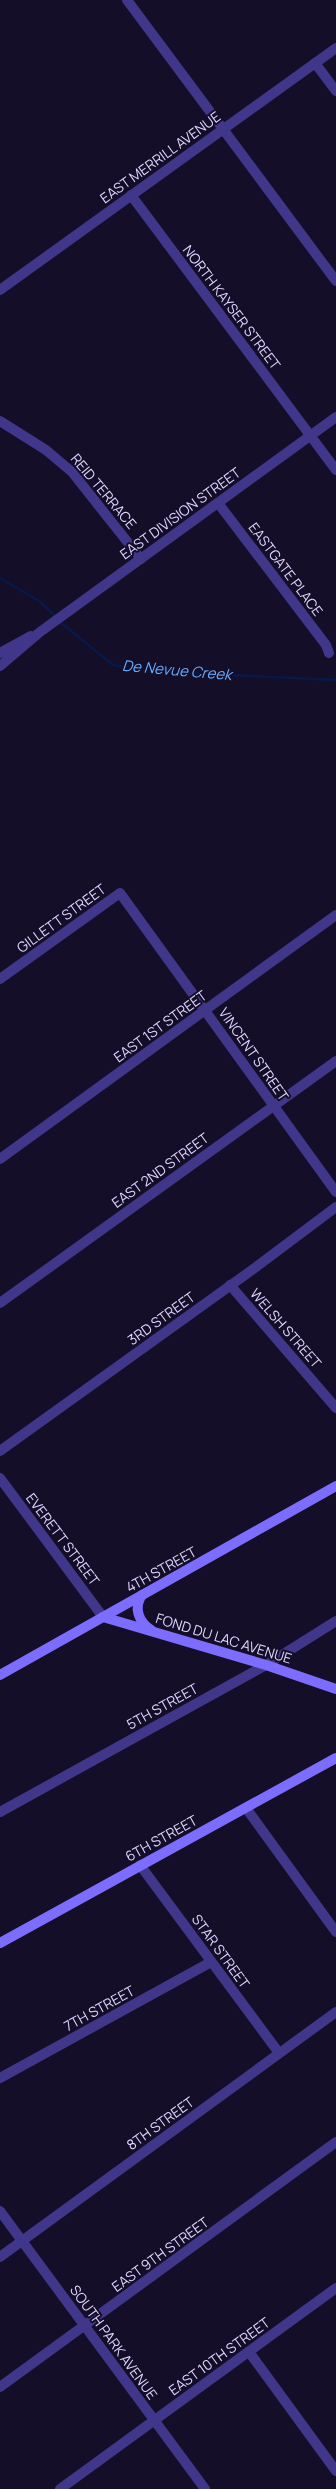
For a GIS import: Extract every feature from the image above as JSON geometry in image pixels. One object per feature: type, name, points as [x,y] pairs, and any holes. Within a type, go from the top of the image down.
[{"type":"street","points":[[127,0],[336,282]]},
{"type":"street","name":"EAST MERRILL AVENUE","points":[[0,290],[131,194],[336,48]]},
{"type":"street","points":[[315,63],[336,91]]},
{"type":"street","name":"NORTH KAYSER STREET","points":[[131,194],[336,470]]},
{"type":"street","name":"EAST DIVISION STREET","points":[[0,666],[52,623],[336,417]]},
{"type":"street","name":"REID TERRACE","points":[[0,421],[46,450],[72,472],[141,559]]},
{"type":"street","name":"EASTGATE PLACE","points":[[218,503],[326,645],[329,653]]},
{"type":"street","name":"EAST DIVISION STREET","points":[[0,653],[40,632]]},
{"type":"street","name":"GILLETT STREET","points":[[0,979],[120,893]]},
{"type":"street","name":"VINCENT STREET","points":[[120,893],[273,1107],[336,1192]]},
{"type":"street","name":"EAST 1ST STREET","points":[[0,1159],[336,915]]},
{"type":"street","name":"EAST 2ND STREET","points":[[0,1303],[336,1061]]},
{"type":"street","name":"3RD STREET","points":[[0,1451],[336,1207]]},
{"type":"street","name":"WELSH STREET","points":[[230,1285],[336,1408]]},
{"type":"street","name":"EVERETT STREET","points":[[0,1478],[103,1617]]},
{"type":"street","name":"4TH STREET","points":[[0,1675],[336,1486]]},
{"type":"street","points":[[142,1596],[137,1606],[139,1615],[147,1627],[154,1632]]},
{"type":"street","name":"FOND DU LAC AVENUE","points":[[103,1617],[266,1665],[336,1689]]},
{"type":"street","name":"5TH STREET","points":[[0,1812],[266,1665],[336,1621]]},
{"type":"street","name":"6TH STREET","points":[[0,1943],[336,1758]]},
{"type":"street","points":[[246,1808],[336,1932]]},
{"type":"street","name":"STAR STREET","points":[[140,1865],[279,2053]]},
{"type":"street","name":"7TH STREET","points":[[0,2078],[212,1962]]},
{"type":"street","name":"8TH STREET","points":[[0,2257],[336,2012]]},
{"type":"street","name":"EAST 9TH STREET","points":[[0,2387],[336,2142]]},
{"type":"street","name":"SOUTH PARK AVENUE","points":[[0,2211],[205,2489]]},
{"type":"street","name":"EAST 10TH STREET","points":[[60,2489],[336,2288]]},
{"type":"street","points":[[249,2352],[336,2471]]},
{"type":"waterway","name":"De Nevue Creek","points":[[0,578],[39,601],[56,617]]},
{"type":"waterway","name":"De Nevue Creek","points":[[59,621],[113,665],[164,672],[336,680]]}]
